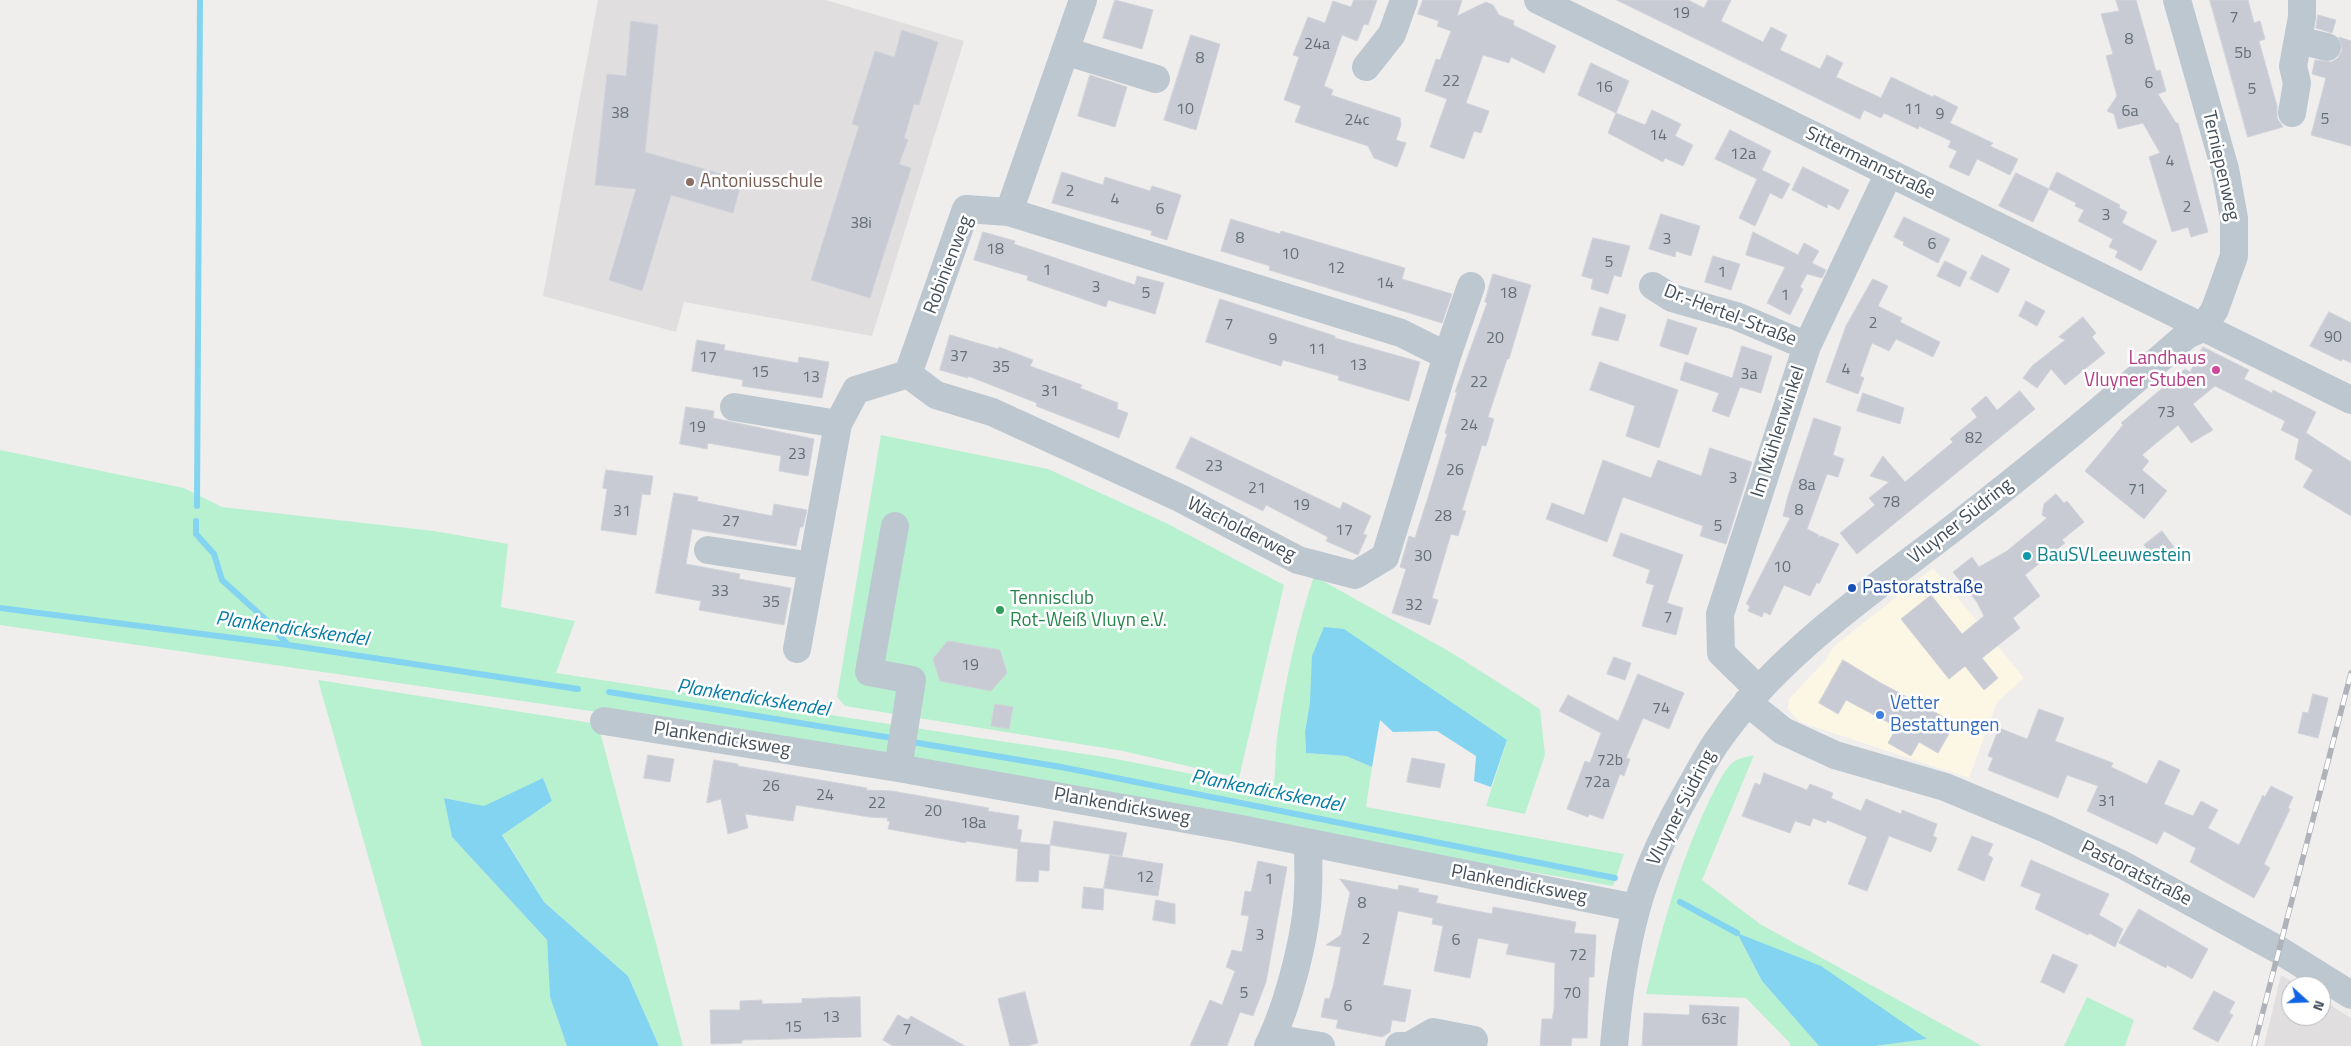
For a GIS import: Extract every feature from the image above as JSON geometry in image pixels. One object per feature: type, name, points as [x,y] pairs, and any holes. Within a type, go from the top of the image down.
[{"type":"street","points":[[1083,0],[1009,212],[1401,333],[1447,356]]},
{"type":"street","points":[[1366,67],[1392,34],[1404,0]]},
{"type":"street","name":"Sittermannstraße","points":[[1538,0],[2203,328]]},
{"type":"street","name":"Terniepenweg","points":[[2177,0],[2224,169],[2234,218],[2234,256],[2215,309],[2203,328]]},
{"type":"street","points":[[2292,113],[2297,83],[2293,66],[2302,0]]},
{"type":"street","points":[[2298,40],[2327,47]]},
{"type":"street","points":[[1065,51],[1156,79]]},
{"type":"street","name":"Im Mühlenwinkel","points":[[1753,696],[1721,653],[1720,614],[1806,346],[1889,173]]},
{"type":"street","name":"Robinienweg","points":[[908,374],[966,209],[1009,212]]},
{"type":"street","name":"Wacholderweg","points":[[908,374],[936,395],[992,412],[1180,498],[1298,560],[1355,575],[1385,556],[1447,356],[1471,286]]},
{"type":"street","name":"Dr.-Hertel-Straße","points":[[1653,286],[1672,298],[1736,316],[1806,346]]},
{"type":"street","points":[[2203,328],[2351,400]]},
{"type":"street","name":"Vluyner Südring","points":[[1614,1046],[1626,953],[1636,908],[1651,865],[1670,824],[1716,743],[1753,696],[1841,615],[2025,473],[2187,335],[2203,328]]},
{"type":"street","points":[[797,649],[838,424],[856,390],[908,374]]},
{"type":"street","points":[[734,407],[838,424]]},
{"type":"street","points":[[895,526],[869,672],[912,680],[898,768]]},
{"type":"street","points":[[708,550],[812,566]]},
{"type":"street","name":"Pastoratstraße","points":[[1753,696],[1783,732],[1835,755],[1945,788],[2044,828],[2123,865],[2279,950],[2351,996]]},
{"type":"street","name":"Plankendicksweg","points":[[604,721],[898,768],[1236,828],[1308,844],[1636,908]]},
{"type":"street","points":[[1308,844],[1308,891],[1298,957],[1270,1042],[1321,1046]]},
{"type":"street","points":[[1399,1046],[1409,1046],[1433,1032],[1474,1040]]},
{"type":"shaded area","name":"Antoniusschule","points":[[598,0],[826,0],[964,41],[872,336],[684,302],[676,332],[543,296]]},
{"type":"shaded area","points":[[1933,568],[2024,678],[1997,702],[1969,778],[1800,722],[1788,709],[1789,699],[1825,661],[1833,647]]},
{"type":"shaded area","points":[[2281,975],[2283,976],[2281,976],[2281,1026],[2331,1026],[2331,1005],[2351,1018],[2351,1046],[2264,1046]]},
{"type":"green space","name":"Tennisclub Rot-Weiß Vluyn e.V.","points":[[881,435],[1048,469],[1166,523],[1284,585],[1239,778],[1123,751],[845,706],[837,697]]},
{"type":"green space","points":[[0,450],[184,488],[222,507],[434,531],[508,544],[501,607],[575,621],[556,673],[1111,758],[1273,790],[1277,737],[1287,676],[1296,636],[1314,576],[1452,653],[1540,709],[1545,755],[1525,814],[1486,806],[1507,740],[1310,702],[1305,732],[1306,753],[1346,756],[1372,767],[1366,807],[1624,854],[1613,886],[1310,834],[886,754],[0,625]]},
{"type":"green space","points":[[318,680],[598,724],[683,1046],[659,1046],[628,976],[544,902],[502,834],[552,801],[543,778],[484,807],[445,798],[452,837],[547,940],[550,997],[567,1046],[422,1046]]},
{"type":"green space","points":[[1754,755],[1702,880],[1760,924],[1982,1046],[1875,1046],[1926,1039],[1737,933],[1762,981],[1819,1046],[1790,1046],[1790,1043],[1746,998],[1646,994],[1673,895],[1699,822],[1717,785],[1729,766],[1737,760]]},
{"type":"green space","points":[[2087,997],[2134,1020],[2125,1046],[2064,1046]]},
{"type":"water","points":[[1324,627],[1344,629],[1507,740],[1491,787],[1474,781],[1476,756],[1437,731],[1393,732],[1380,720],[1372,767],[1346,756],[1306,753],[1305,732],[1310,702],[1312,656]]},
{"type":"water","points":[[543,778],[552,801],[502,835],[544,902],[628,976],[659,1046],[567,1046],[550,997],[547,940],[452,837],[444,798],[484,806]]},
{"type":"water","points":[[1737,933],[1821,966],[1927,1039],[1875,1046],[1819,1046],[1762,981]]},
{"type":"building","points":[[1115,0],[1153,10],[1142,49],[1103,38]]},
{"type":"building","points":[[1354,0],[1377,0],[1368,25],[1364,24],[1357,41],[1342,35],[1324,86],[1333,90],[1331,95],[1400,118],[1401,125],[1396,140],[1406,143],[1397,167],[1374,158],[1368,146],[1295,122],[1301,106],[1284,100],[1299,57],[1293,55],[1308,17],[1325,23],[1333,1],[1351,7]]},
{"type":"building","points":[[1423,0],[1462,0],[1457,16],[1486,2],[1493,5],[1499,15],[1514,21],[1513,25],[1556,46],[1544,73],[1511,57],[1509,63],[1483,55],[1466,103],[1489,111],[1481,133],[1474,131],[1464,159],[1430,147],[1447,99],[1425,91],[1436,59],[1440,60],[1451,31],[1437,26],[1439,21],[1418,14]]},
{"type":"building","points":[[1617,0],[1688,0],[1704,8],[1708,0],[1731,0],[1721,21],[1763,42],[1771,27],[1787,35],[1780,50],[1820,69],[1827,55],[1843,63],[1836,77],[1881,98],[1891,77],[1933,97],[1934,95],[1958,107],[1950,123],[1993,143],[1990,146],[2018,159],[2010,175],[1977,159],[1969,176],[1949,167],[1957,151],[1948,147],[1951,141],[1919,126],[1918,129],[1884,113],[1881,118],[1864,110],[1860,119]]},
{"type":"building","points":[[2116,0],[2136,0],[2156,71],[2160,70],[2166,91],[2158,94],[2176,123],[2178,123],[2208,232],[2191,237],[2188,227],[2172,232],[2149,157],[2160,153],[2143,123],[2118,129],[2114,114],[2107,111],[2117,96],[2106,56],[2113,54],[2101,14],[2119,11]]},
{"type":"building","points":[[2210,0],[2248,0],[2254,23],[2260,21],[2265,39],[2259,41],[2277,106],[2277,118],[2283,127],[2248,137]]},
{"type":"building","points":[[2318,15],[2336,20],[2332,33],[2316,28]]},
{"type":"building","points":[[631,21],[658,25],[645,152],[742,180],[733,213],[671,195],[642,291],[609,280],[636,189],[595,185],[607,74],[626,76]]},
{"type":"building","points":[[902,30],[938,42],[919,105],[914,104],[904,138],[908,140],[899,164],[911,168],[870,298],[811,280],[859,126],[852,124],[875,51],[894,57]]},
{"type":"building","points":[[1191,35],[1220,44],[1196,130],[1164,120]]},
{"type":"building","points":[[2339,37],[2351,41],[2351,146],[2311,135],[2326,78],[2312,74],[2315,60],[2331,62],[2338,58],[2342,50]]},
{"type":"building","points":[[1591,63],[1629,81],[1616,113],[1578,95]]},
{"type":"building","points":[[1090,75],[1127,87],[1115,127],[1078,116]]},
{"type":"building","points":[[1652,110],[1681,124],[1675,136],[1693,145],[1683,166],[1665,158],[1663,162],[1608,133],[1616,113],[1645,125]]},
{"type":"building","points":[[1730,130],[1771,151],[1762,170],[1790,184],[1782,199],[1770,193],[1755,226],[1739,218],[1757,179],[1715,159]]},
{"type":"building","points":[[1803,167],[1849,190],[1839,210],[1828,204],[1827,208],[1792,190]]},
{"type":"building","points":[[1062,172],[1103,185],[1105,177],[1150,191],[1152,186],[1181,195],[1167,240],[1151,235],[1152,231],[1052,203]]},
{"type":"building","points":[[2057,172],[2120,205],[2119,208],[2127,212],[2122,223],[2157,241],[2141,271],[2115,257],[2118,251],[2109,247],[2113,239],[2078,221],[2084,210],[2075,206],[2076,203],[2049,189]]},
{"type":"building","points":[[2016,173],[2049,189],[2033,222],[1999,206]]},
{"type":"building","points":[[1661,214],[1700,226],[1691,256],[1676,251],[1675,257],[1649,249]]},
{"type":"building","points":[[1904,217],[1950,239],[1938,263],[1903,245],[1904,242],[1894,237]]},
{"type":"building","points":[[1231,219],[1280,234],[1281,231],[1405,268],[1402,279],[1452,294],[1442,323],[1269,270],[1270,266],[1221,251]]},
{"type":"building","points":[[983,232],[1015,241],[1014,244],[1135,285],[1137,276],[1164,283],[1155,314],[1108,300],[1106,307],[1027,280],[1028,276],[974,260]]},
{"type":"building","points":[[1753,232],[1798,255],[1804,243],[1819,251],[1812,263],[1826,270],[1822,278],[1807,274],[1800,287],[1803,289],[1790,315],[1767,303],[1785,267],[1746,255]]},
{"type":"building","points":[[1593,238],[1630,246],[1621,277],[1614,275],[1608,294],[1591,289],[1593,279],[1582,276]]},
{"type":"building","points":[[1982,255],[2010,269],[1998,293],[1970,279]]},
{"type":"building","points":[[1713,256],[1740,264],[1731,290],[1705,282]]},
{"type":"building","points":[[1945,261],[1967,272],[1960,287],[1937,276]]},
{"type":"building","points":[[1493,274],[1531,285],[1509,359],[1507,359],[1488,417],[1494,419],[1486,446],[1482,445],[1462,510],[1466,511],[1458,536],[1451,534],[1432,598],[1438,600],[1430,625],[1392,613],[1406,569],[1400,567],[1409,536],[1415,538],[1430,491],[1447,434],[1445,433],[1457,392],[1455,392],[1487,303],[1485,302]]},
{"type":"building","points":[[1873,279],[1888,286],[1878,306],[1902,318],[1900,322],[1940,342],[1933,357],[1896,339],[1889,351],[1872,343],[1860,376],[1864,378],[1858,394],[1826,382],[1846,326]]},
{"type":"building","points":[[1220,299],[1335,336],[1335,338],[1420,362],[1409,401],[1338,380],[1339,376],[1283,360],[1281,366],[1206,342]]},
{"type":"building","points":[[2026,301],[2045,311],[2037,326],[2019,316]]},
{"type":"building","points":[[1600,307],[1626,315],[1618,341],[1592,335]]},
{"type":"building","points":[[2329,312],[2351,323],[2351,363],[2343,359],[2341,361],[2310,346]]},
{"type":"building","points":[[2083,317],[2096,333],[2092,337],[2105,353],[2065,385],[2051,369],[2037,388],[2023,378],[2032,366],[2065,340],[2059,337]]},
{"type":"building","points":[[1668,319],[1697,328],[1688,355],[1660,346]]},
{"type":"building","points":[[950,335],[998,349],[999,347],[1033,360],[1030,366],[1082,385],[1080,388],[1118,403],[1117,409],[1128,413],[1119,438],[1036,406],[1037,403],[968,376],[968,378],[940,370]]},
{"type":"building","points":[[697,340],[725,345],[724,350],[798,363],[799,357],[829,362],[822,398],[742,386],[743,380],[692,371]]},
{"type":"building","points":[[1742,346],[1772,356],[1761,393],[1740,387],[1729,417],[1712,411],[1719,393],[1680,380],[1685,362],[1732,378]]},
{"type":"building","points":[[2203,347],[2249,370],[2244,379],[2272,393],[2273,390],[2316,412],[2306,433],[2351,462],[2351,516],[2303,487],[2313,470],[2295,459],[2299,439],[2281,430],[2285,421],[2215,386],[2193,404],[2213,430],[2191,443],[2178,425],[2142,455],[2149,461],[2142,470],[2167,491],[2144,519],[2085,471],[2123,425],[2121,423],[2185,369],[2190,372]]},
{"type":"building","points":[[1600,362],[1678,390],[1659,448],[1626,436],[1635,406],[1590,390]]},
{"type":"building","points":[[2020,391],[2035,409],[1857,554],[1840,533],[1875,505],[1869,498],[1889,482],[1870,476],[1883,456],[1905,482],[1953,442],[1950,439],[1977,417],[1971,409],[1986,396],[1997,410]]},
{"type":"building","points":[[1863,393],[1904,408],[1900,424],[1857,411]]},
{"type":"building","points":[[686,407],[714,411],[713,418],[814,439],[808,476],[779,471],[781,456],[708,443],[707,449],[680,444]]},
{"type":"building","points":[[1814,418],[1841,427],[1833,455],[1844,459],[1838,477],[1827,474],[1807,529],[1819,535],[1818,538],[1821,536],[1839,544],[1819,584],[1817,582],[1810,596],[1784,585],[1770,615],[1764,612],[1762,617],[1748,611],[1750,606],[1746,604],[1790,518],[1783,516]]},
{"type":"building","points":[[1191,437],[1340,509],[1343,502],[1371,516],[1363,534],[1367,535],[1358,555],[1326,541],[1328,537],[1266,505],[1263,511],[1176,468]]},
{"type":"building","points":[[1710,448],[1752,462],[1726,544],[1700,536],[1703,526],[1623,497],[1607,542],[1546,519],[1552,503],[1584,515],[1603,460],[1651,478],[1658,460],[1701,476]]},
{"type":"building","points":[[606,470],[653,476],[650,495],[642,494],[636,535],[601,530],[607,489],[603,488]]},
{"type":"building","points":[[674,493],[698,497],[697,501],[772,516],[774,504],[807,510],[803,527],[800,527],[796,546],[692,529],[686,564],[740,574],[739,579],[791,588],[784,625],[699,610],[701,601],[656,593]]},
{"type":"building","points":[[2056,494],[2064,503],[2067,501],[2084,522],[2062,540],[2065,543],[2025,575],[2040,596],[2013,618],[2020,628],[1982,658],[1998,678],[1984,690],[1965,666],[1949,679],[1901,619],[1931,595],[1962,634],[1984,616],[1977,602],[1953,572],[1972,557],[1979,567],[2007,551],[2047,518],[2042,515],[2044,504]]},
{"type":"building","points":[[2162,531],[2174,547],[2156,561],[2144,545]]},
{"type":"building","points":[[1621,533],[1683,555],[1667,603],[1683,608],[1676,635],[1642,626],[1654,585],[1646,583],[1650,570],[1613,556]]},
{"type":"building","points":[[948,641],[1000,650],[1007,673],[991,691],[940,681],[933,659]]},
{"type":"building","points":[[1614,657],[1631,663],[1625,680],[1607,674]]},
{"type":"building","points":[[1843,660],[1879,682],[1955,723],[1938,753],[1919,742],[1911,756],[1888,743],[1897,727],[1846,700],[1838,714],[1819,703]]},
{"type":"building","points":[[1638,674],[1684,693],[1669,729],[1643,718],[1626,758],[1630,759],[1624,776],[1620,774],[1603,819],[1589,814],[1588,817],[1567,809],[1585,761],[1590,763],[1601,733],[1559,711],[1568,695],[1618,721]]},
{"type":"building","points":[[2313,694],[2328,698],[2318,738],[2298,733],[2303,712],[2308,713]]},
{"type":"building","points":[[995,704],[1013,707],[1009,729],[991,726]]},
{"type":"building","points":[[2039,709],[2064,718],[2055,741],[2113,763],[2111,767],[2147,784],[2159,760],[2180,770],[2164,804],[2193,816],[2201,801],[2218,810],[2208,828],[2239,845],[2263,795],[2265,797],[2271,786],[2293,797],[2288,808],[2290,809],[2264,864],[2270,868],[2254,898],[2190,862],[2196,848],[2164,831],[2157,844],[2087,811],[2098,786],[2067,775],[2058,798],[1988,770],[1993,758],[1988,756],[1999,728],[2027,739]]},
{"type":"building","points":[[648,755],[674,759],[670,782],[644,778]]},
{"type":"building","points":[[1412,758],[1445,764],[1440,788],[1407,782]]},
{"type":"building","points":[[714,760],[738,764],[738,766],[867,788],[866,790],[892,791],[989,808],[988,811],[1019,816],[1017,829],[1022,830],[1020,842],[1050,845],[1049,871],[1039,870],[1038,882],[1016,881],[1018,849],[966,841],[966,843],[888,829],[890,821],[887,821],[888,818],[869,817],[796,805],[793,821],[745,814],[748,828],[728,834],[721,799],[707,803]]},
{"type":"building","points":[[1764,773],[1807,790],[1810,784],[1833,793],[1831,798],[1861,811],[1866,799],[1901,814],[1902,810],[1937,824],[1933,836],[1937,838],[1931,852],[1889,836],[1867,891],[1848,884],[1867,837],[1827,820],[1826,823],[1813,818],[1810,826],[1795,821],[1790,833],[1742,816],[1755,783],[1760,785]]},
{"type":"building","points":[[1054,821],[1127,833],[1122,856],[1050,845]]},
{"type":"building","points":[[1972,836],[1993,844],[1988,855],[1993,858],[1984,881],[1958,870]]},
{"type":"building","points":[[1110,855],[1163,864],[1158,896],[1104,888]]},
{"type":"building","points":[[2031,860],[2109,894],[2099,915],[2123,929],[2115,947],[2035,909],[2041,894],[2021,886]]},
{"type":"building","points":[[1258,861],[1287,867],[1266,982],[1253,1016],[1240,1012],[1227,1046],[1190,1046],[1210,1000],[1222,1005],[1235,971],[1226,967],[1232,950],[1242,952],[1249,916],[1241,915],[1245,891],[1251,892]]},
{"type":"building","points":[[1340,879],[1398,890],[1399,885],[1419,889],[1418,892],[1438,896],[1436,903],[1492,914],[1493,907],[1576,922],[1574,933],[1596,935],[1594,977],[1589,977],[1587,1038],[1572,1038],[1571,1046],[1540,1046],[1542,1019],[1552,1019],[1554,1010],[1555,963],[1506,954],[1509,944],[1478,938],[1470,978],[1434,971],[1443,926],[1432,924],[1433,918],[1398,911],[1383,985],[1411,990],[1405,1022],[1392,1020],[1390,1032],[1382,1037],[1336,1028],[1338,1020],[1321,1017],[1325,998],[1329,999],[1333,987],[1341,947],[1326,945],[1341,935],[1350,893]]},
{"type":"building","points":[[1084,887],[1104,889],[1103,910],[1082,908]]},
{"type":"building","points":[[1156,900],[1175,904],[1175,924],[1153,920]]},
{"type":"building","points":[[2139,909],[2208,949],[2192,979],[2167,965],[2166,968],[2119,943]]},
{"type":"building","points":[[2053,954],[2078,965],[2064,993],[2041,982]]},
{"type":"building","points":[[2214,991],[2235,1002],[2229,1013],[2233,1015],[2218,1042],[2193,1029]]},
{"type":"building","points":[[1025,992],[1038,1043],[1027,1046],[1010,1046],[998,999]]},
{"type":"building","points":[[860,997],[861,1037],[742,1040],[742,1043],[711,1044],[710,1010],[740,1010],[740,1001],[762,1000],[762,1004],[802,1003],[802,999]]},
{"type":"building","points":[[1690,1005],[1739,1007],[1737,1046],[1642,1046],[1644,1013],[1689,1015]]},
{"type":"building","points":[[898,1015],[908,1020],[911,1016],[965,1046],[893,1046],[883,1040]]},
{"type":"waterway","points":[[197,506],[200,0]]},
{"type":"waterway","points":[[196,521],[196,534],[214,554],[222,580],[266,620],[288,645]]},
{"type":"waterway","name":"Plankendickskendel","points":[[0,608],[288,645],[578,689]]},
{"type":"waterway","name":"Plankendickskendel","points":[[609,692],[892,738]]},
{"type":"waterway","name":"Plankendickskendel","points":[[912,742],[1061,767],[1615,878]]},
{"type":"waterway","name":"Plankendickskendel","points":[[1680,902],[1737,933]]},
{"type":"railway","points":[[2254,1046],[2351,673]]},
{"type":"place","name":"Antoniusschule","points":[[690,182]]},
{"type":"place","name":"Landhaus Vluyner Stuben","points":[[2216,370]]},
{"type":"place","name":"BauSVLeeuwestein","points":[[2027,556]]},
{"type":"place","name":"Pastoratstraße","points":[[1852,588]]},
{"type":"place","name":"Tennisclub Rot-Weiß Vluyn e.V.","points":[[1000,610]]},
{"type":"place","name":"Vetter Bestattungen","points":[[1880,715]]}]
